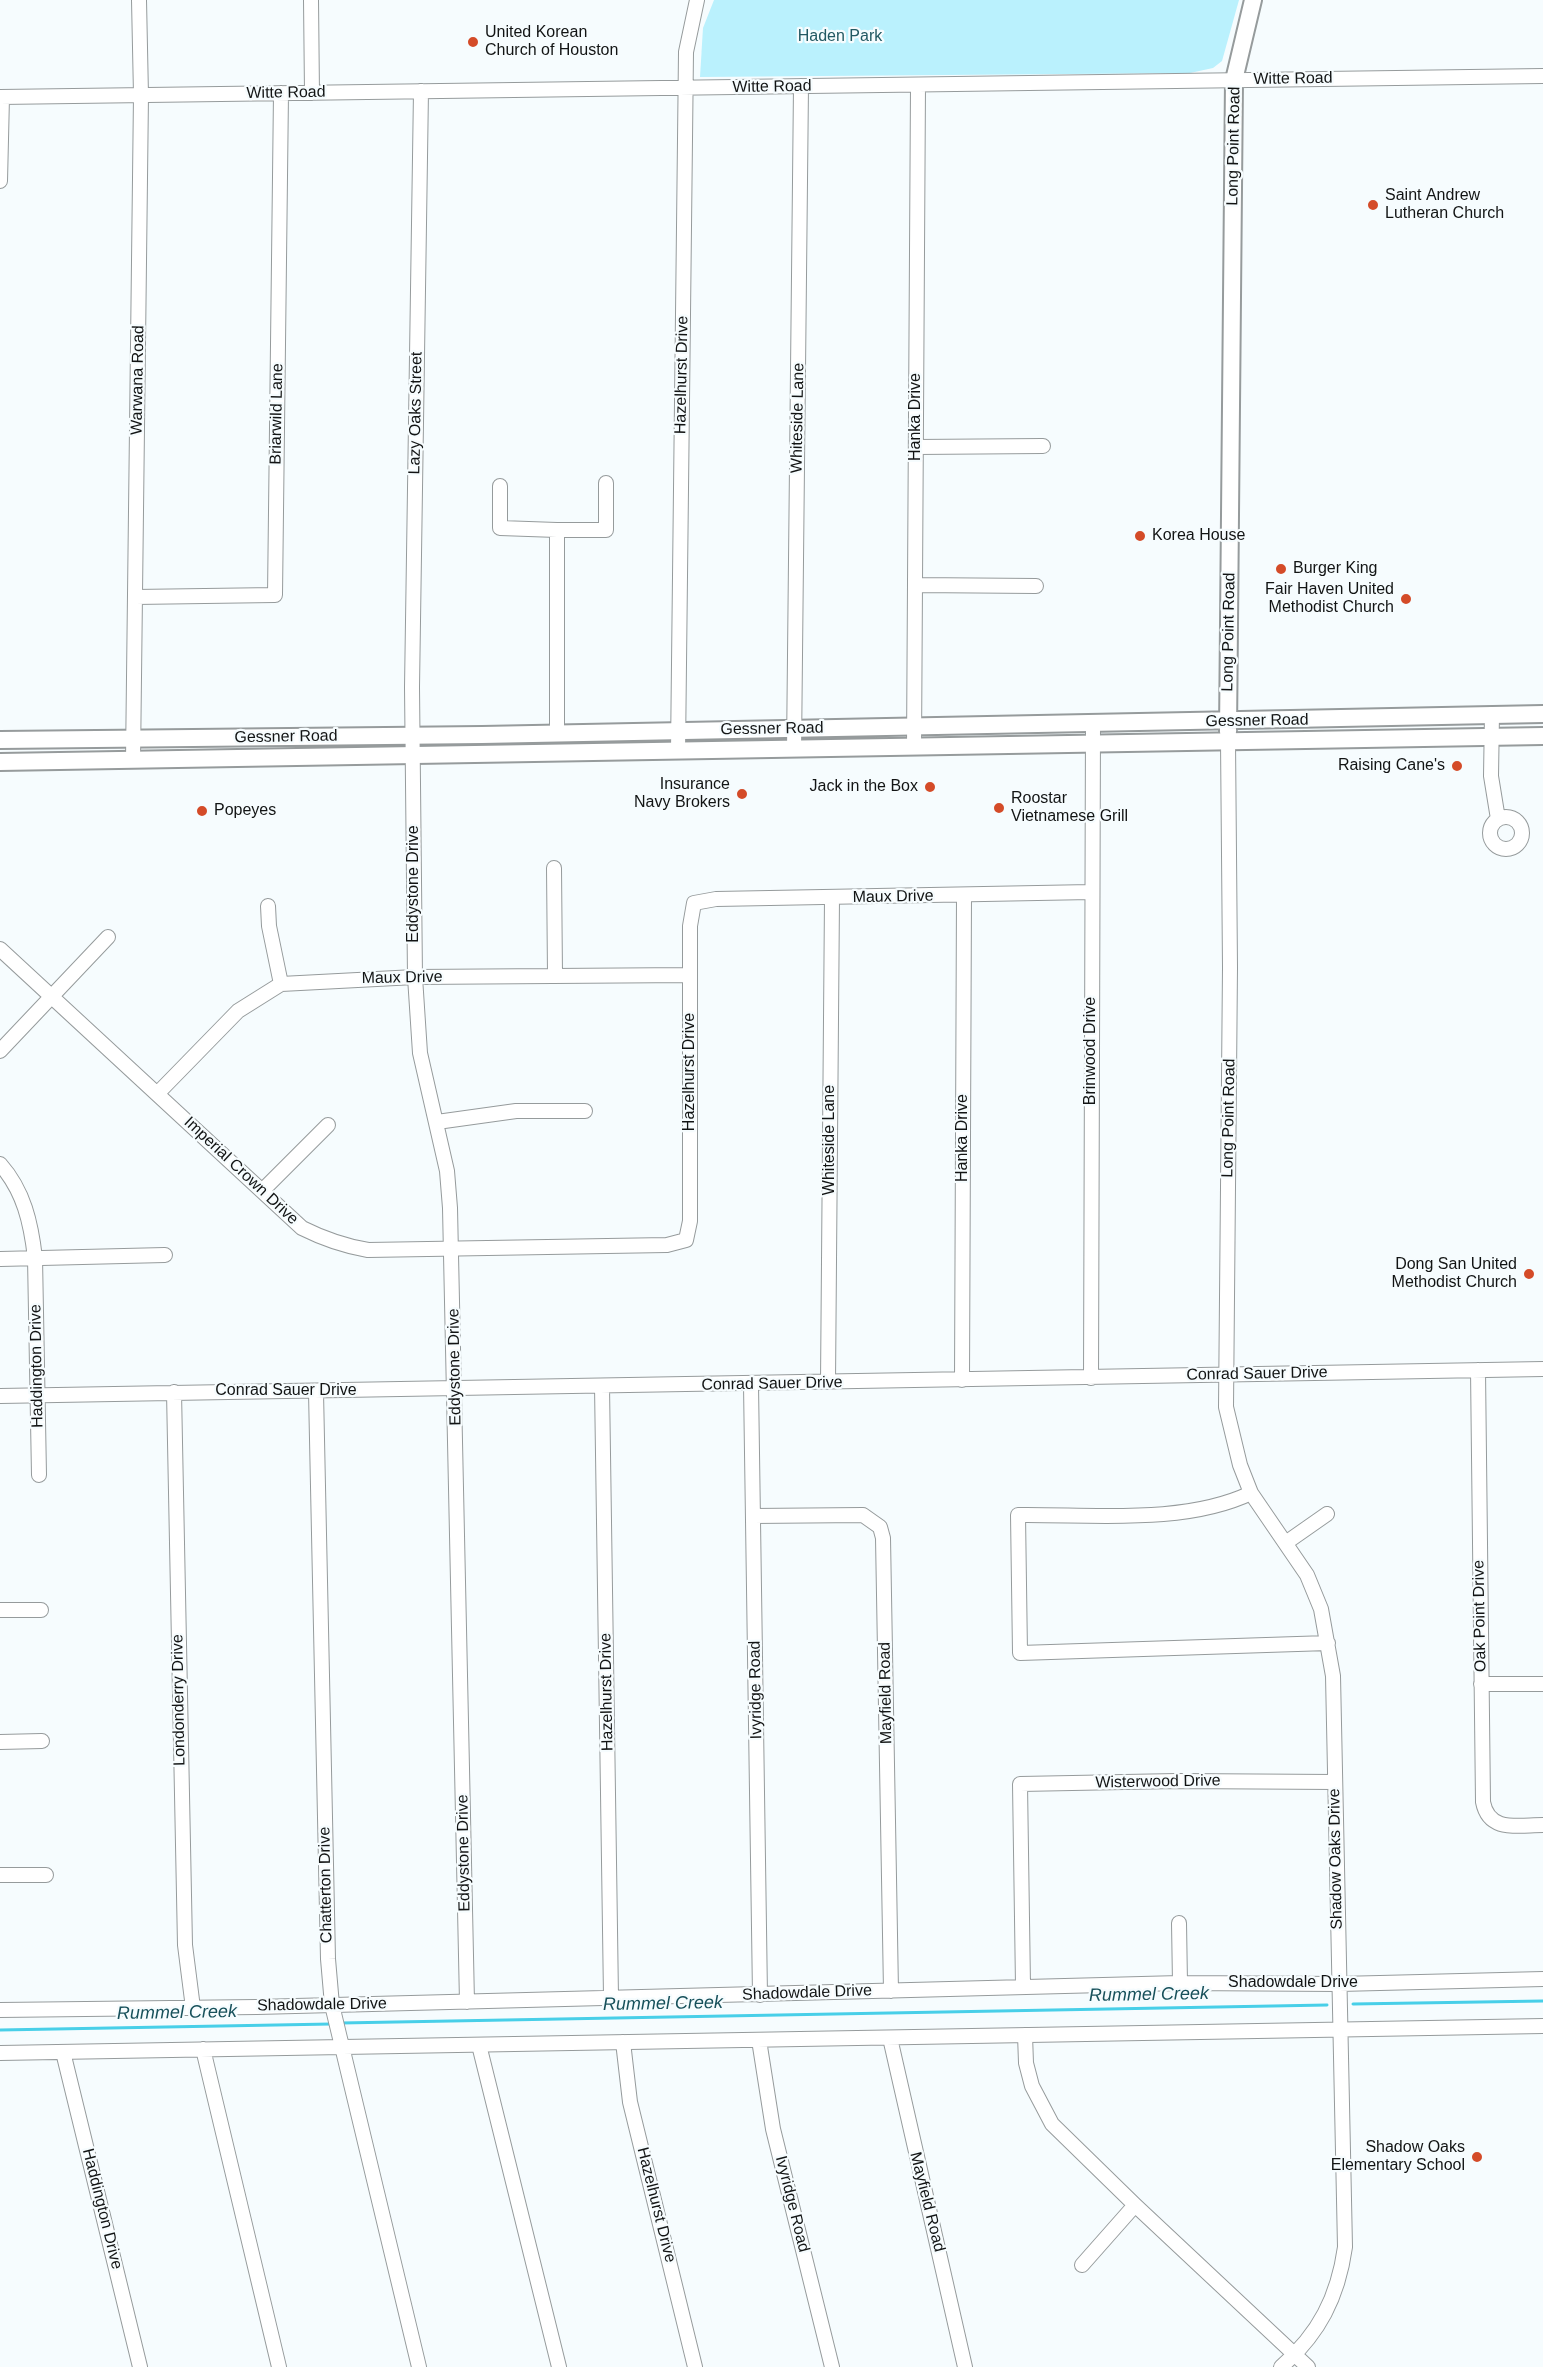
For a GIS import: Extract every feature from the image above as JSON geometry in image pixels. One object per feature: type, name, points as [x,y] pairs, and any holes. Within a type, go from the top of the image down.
[{"type":"main road","name":"Long Point Road","points":[[1228,741],[1234,80],[1252,0]]},
{"type":"main road","name":"Gessner Road","points":[[0,740],[1093,724],[1543,714]]},
{"type":"main road","name":"Gessner Road","points":[[0,762],[1543,736]]},
{"type":"street","name":"Warwana Road","points":[[132,760],[141,95],[139,0]]},
{"type":"street","points":[[311,0],[312,93]]},
{"type":"street","name":"Hazelhurst Drive","points":[[678,751],[686,52],[697,0]]},
{"type":"street","name":"Witte Road","points":[[1,97],[1543,76]]},
{"type":"street","name":"Whiteside Lane","points":[[794,749],[801,86]]},
{"type":"street","name":"Hanka Drive","points":[[914,747],[918,86]]},
{"type":"street","name":"Lazy Oaks Street","points":[[412,735],[421,91]]},
{"type":"street","name":"Briarwild Lane","points":[[135,597],[275,595],[281,93]]},
{"type":"street","points":[[0,181],[1,97]]},
{"type":"street","points":[[916,447],[1043,446]]},
{"type":"street","points":[[500,486],[500,528],[606,530],[606,483]]},
{"type":"street","points":[[557,530],[557,733]]},
{"type":"street","points":[[915,585],[1036,586]]},
{"type":"street","points":[[1492,714],[1491,784],[1498,819]]},
{"type":"street","name":"Brinwood Drive","points":[[1091,1378],[1093,724]]},
{"type":"street","name":"Eddystone Drive","points":[[412,735],[415,977],[420,1053],[447,1171],[452,1248],[467,2002]]},
{"type":"street","name":"Long Point Road","points":[[1226,1375],[1230,977],[1228,741]]},
{"type":"street","points":[[554,868],[555,975]]},
{"type":"street","name":"Maux Drive","points":[[694,903],[716,899],[1091,892]]},
{"type":"street","name":"Hanka Drive","points":[[962,1380],[964,895]]},
{"type":"street","name":"Whiteside Lane","points":[[828,1382],[832,898]]},
{"type":"street","name":"Hazelhurst Drive","points":[[686,1240],[690,1221],[690,926],[694,903]]},
{"type":"street","points":[[268,906],[269,926],[281,984]]},
{"type":"street","points":[[0,1051],[108,937]]},
{"type":"street","name":"Imperial Crown Drive","points":[[0,949],[302,1228],[345,1246],[368,1250],[666,1245],[686,1240]]},
{"type":"street","name":"Maux Drive","points":[[157,1094],[238,1011],[281,984],[415,977],[690,975]]},
{"type":"street","points":[[437,1122],[516,1111],[585,1111]]},
{"type":"street","points":[[262,1191],[328,1125]]},
{"type":"street","points":[[0,1164],[13,1181],[26,1208],[35,1258]]},
{"type":"street","points":[[0,1259],[165,1255]]},
{"type":"street","name":"Haddington Drive","points":[[35,1258],[39,1475]]},
{"type":"street","name":"Conrad Sauer Drive","points":[[0,1396],[751,1385],[1543,1369]]},
{"type":"street","name":"Oak Point Drive","points":[[1478,1370],[1481,1684],[1485,1812],[1497,1824],[1537,1825]]},
{"type":"street","name":"Shadow Oaks Drive","points":[[1226,1375],[1226,1407],[1232,1438],[1251,1493],[1287,1542],[1307,1575],[1318,1601],[1333,1677],[1345,2247],[1341,2277],[1330,2308],[1315,2332],[1281,2367]]},
{"type":"street","name":"Ivyridge Road","points":[[751,1385],[760,1995]]},
{"type":"street","name":"Hazelhurst Drive","points":[[602,1386],[611,1997]]},
{"type":"street","name":"Londonderry Drive","points":[[174,1392],[185,1945],[193,2008]]},
{"type":"street","name":"Chatterton Drive","points":[[316,1392],[328,1959],[333,2011],[419,2367]]},
{"type":"street","points":[[1251,1493],[1226,1505],[1172,1514],[1018,1515],[1020,1653],[1328,1643]]},
{"type":"street","points":[[1287,1542],[1327,1514]]},
{"type":"street","name":"Mayfield Road","points":[[753,1516],[863,1515],[880,1527],[883,1538],[891,1991]]},
{"type":"street","points":[[0,1610],[41,1610]]},
{"type":"street","points":[[1481,1684],[1543,1684]]},
{"type":"street","points":[[0,1742],[42,1741]]},
{"type":"street","name":"Wisterwood Drive","points":[[1023,1986],[1020,1784],[1177,1780],[1335,1782]]},
{"type":"street","points":[[0,1875],[46,1875]]},
{"type":"street","points":[[1179,1923],[1180,1983]]},
{"type":"street","name":"Shadowdale Drive","points":[[0,2010],[193,2008],[333,2011],[467,2002],[1023,1986],[1180,1983],[1339,1984],[1543,1979]]},
{"type":"street","points":[[0,2053],[203,2049],[340,2041],[479,2045],[1543,2026]]},
{"type":"street","points":[[1025,2035],[1026,2063],[1032,2086],[1042,2109],[1065,2138],[1308,2367]]},
{"type":"street","name":"Mayfield Road","points":[[890,2038],[965,2367]]},
{"type":"street","name":"Ivyridge Road","points":[[759,2040],[763,2079],[773,2129],[832,2367]]},
{"type":"street","name":"Hazelhurst Drive","points":[[623,2042],[630,2102],[695,2367]]},
{"type":"street","points":[[479,2045],[559,2367]]},
{"type":"street","points":[[203,2049],[279,2367]]},
{"type":"street","name":"Haddington Drive","points":[[63,2052],[140,2367]]},
{"type":"street","points":[[1082,2265],[1135,2205]]},
{"type":"green space","name":"Haden Park","points":[[714,0],[1239,0],[1222,61],[1213,68],[1190,73],[700,77],[703,28]]},
{"type":"waterway","name":"Rummel Creek","points":[[1353,2004],[1543,2001]]},
{"type":"waterway","name":"Rummel Creek","points":[[341,2023],[1327,2005]]},
{"type":"waterway","name":"Rummel Creek","points":[[0,2030],[331,2024]]},
{"type":"place","name":"United Korean Church of Houston","points":[[473,42]]},
{"type":"place","name":"Saint Andrew Lutheran Church","points":[[1373,205]]},
{"type":"place","name":"Korea House","points":[[1140,536]]},
{"type":"place","name":"Burger King","points":[[1281,569]]},
{"type":"place","name":"Fair Haven United Methodist Church","points":[[1406,599]]},
{"type":"place","name":"Raising Cane's","points":[[1457,766]]},
{"type":"place","name":"Jack in the Box","points":[[930,787]]},
{"type":"place","name":"Insurance Navy Brokers","points":[[742,794]]},
{"type":"place","name":"Roostar Vietnamese Grill","points":[[999,808]]},
{"type":"place","name":"Popeyes","points":[[202,811]]},
{"type":"place","name":"Dong San United Methodist Church","points":[[1529,1274]]},
{"type":"place","name":"Shadow Oaks Elementary School","points":[[1477,2157]]}]
